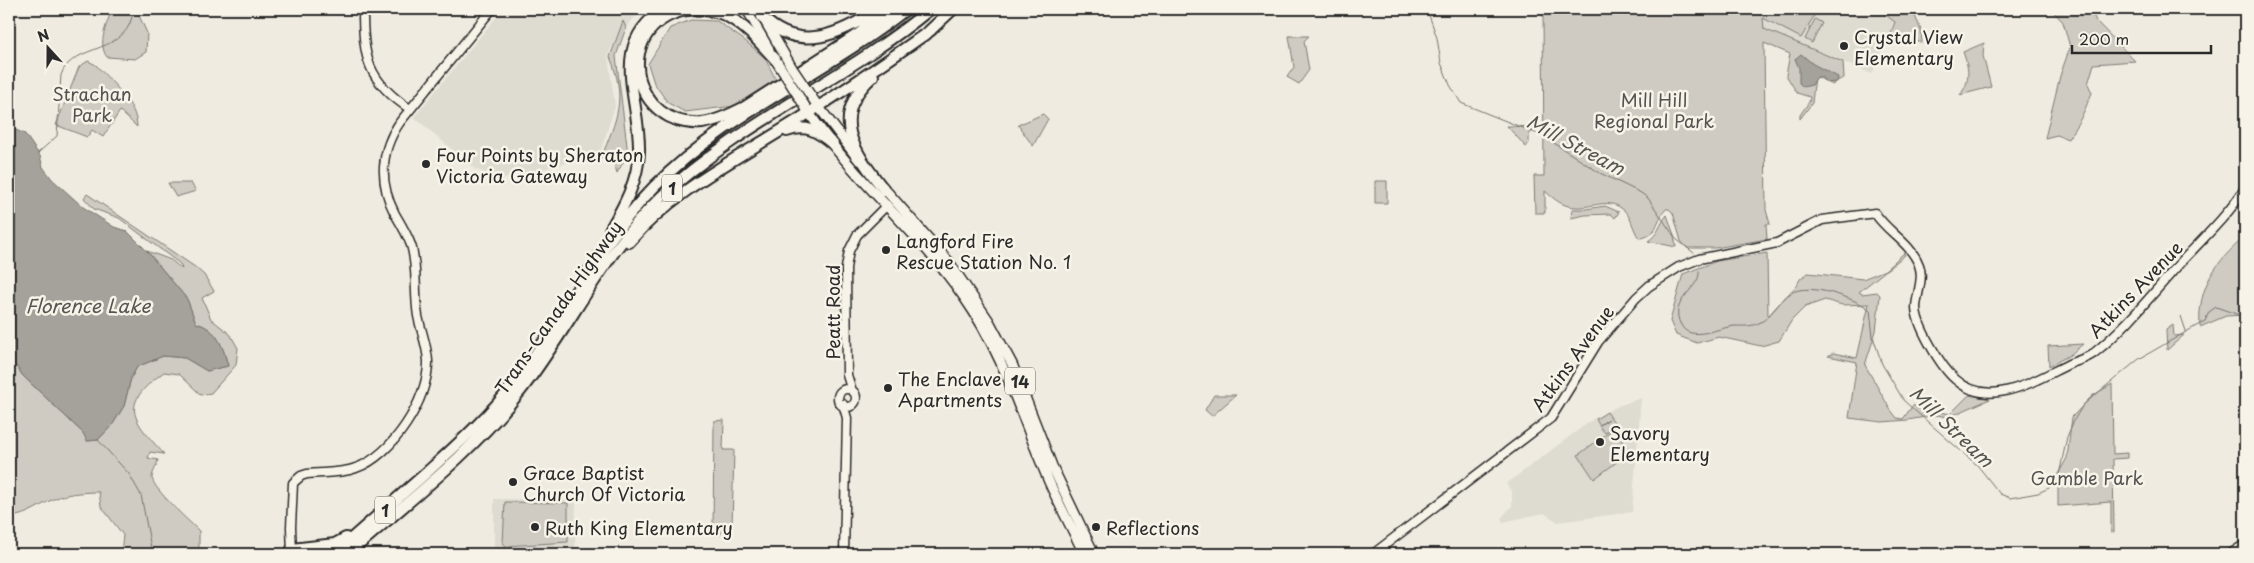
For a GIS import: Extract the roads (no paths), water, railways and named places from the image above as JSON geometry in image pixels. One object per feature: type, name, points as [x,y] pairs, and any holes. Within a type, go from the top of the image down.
[{"type":"highway","points":[[567,305],[580,277],[629,196],[639,154],[638,123],[630,65],[632,51],[644,26],[664,9]]},
{"type":"highway","points":[[775,59],[755,38],[726,16],[704,9],[683,10],[665,17],[654,25],[643,40],[638,56],[637,70],[641,86],[648,100],[671,118],[684,122],[703,122],[726,117],[745,107],[860,33],[890,9]]},
{"type":"highway","points":[[760,13],[772,27],[780,31],[815,38],[831,35],[852,27],[880,9]]},
{"type":"highway","name":"Trans-Canada Highway","points":[[334,554],[478,425],[516,382],[620,225],[672,170],[725,130],[850,49],[906,9]]},
{"type":"highway","name":"Trans-Canada Highway","points":[[348,554],[459,456],[512,402],[550,349],[611,254],[662,197],[726,147],[876,50],[930,9]]},
{"type":"highway","points":[[885,191],[856,151],[849,128],[851,105],[859,89],[872,76],[903,54],[953,9]]},
{"type":"highway","points":[[512,402],[536,376],[605,271],[633,237],[652,218],[693,185],[770,137],[807,110],[930,30]]},
{"type":"highway","points":[[770,137],[797,127],[810,128],[833,144]]},
{"type":"highway","points":[[292,551],[336,544],[346,538],[421,473],[445,456]]},
{"type":"main road","points":[[760,13],[792,68],[817,104]]},
{"type":"main road","points":[[775,59],[807,110]]},
{"type":"main road","name":"14","points":[[817,104],[854,154],[885,191],[950,262],[989,321],[1012,364],[1052,466],[1094,554]]},
{"type":"main road","name":"14","points":[[807,110],[833,144],[939,263],[965,298],[987,333],[1011,384],[1045,473],[1084,554]]},
{"type":"street","points":[[363,9],[363,42],[370,67],[382,86],[410,109]]},
{"type":"street","points":[[292,551],[293,482],[307,474],[348,471],[364,465],[405,427],[418,405],[424,388],[428,363],[425,342],[418,317],[413,253],[387,195],[383,170],[389,140],[400,122],[492,9]]},
{"type":"street","points":[[746,9],[775,59]]},
{"type":"street","name":"Atkins Avenue","points":[[1373,554],[1552,418],[1598,342],[1623,312],[1649,286],[1692,262],[1718,254],[1784,240],[1822,220],[1875,213],[1919,264],[1920,275],[1916,307],[1918,319],[1946,370],[1956,381],[1976,392],[2004,392],[2026,385],[2093,354],[2144,304],[2245,188]]},
{"type":"street","name":"Peatt Road","points":[[852,391],[847,375],[846,268],[849,251],[857,235],[887,205]]},
{"type":"street","name":"Peatt Road","points":[[842,389],[847,375]]},
{"type":"street","points":[[844,554],[847,418],[843,404],[838,397],[842,389],[852,391],[856,401],[847,418]]},
{"type":"street","points":[[843,404],[848,407],[853,406]]},
{"type":"street","points":[[2230,554],[2245,544]]},
{"type":"water","points":[[1801,54],[1813,64],[1838,77],[1837,82],[1827,83],[1821,77],[1817,77],[1812,85],[1803,87],[1799,83],[1799,68],[1795,59]]},
{"type":"water","name":"Florence Lake","points":[[9,127],[25,134],[40,156],[43,167],[52,179],[83,207],[114,227],[127,231],[147,251],[187,299],[196,323],[214,334],[221,346],[228,366],[207,371],[185,358],[163,356],[137,367],[131,378],[124,406],[113,424],[98,440],[87,441],[83,433],[23,376],[9,356]]},
{"type":"waterway","points":[[38,153],[57,136],[61,75],[67,65],[77,57],[112,42],[122,34],[130,24],[133,9]]},
{"type":"waterway","name":"Mill Stream","points":[[1427,9],[1437,38],[1441,63],[1450,85],[1461,103],[1543,136],[1600,173],[1641,193],[1648,198],[1676,239],[1694,253]]},
{"type":"waterway","name":"Mill Stream","points":[[1699,271],[1699,277],[1678,308],[1681,325],[1691,333],[1706,333],[1729,327],[1758,324],[1765,320],[1787,296],[1799,290],[1820,290],[1843,296],[1870,310],[1873,337],[1882,364],[1904,401],[1978,466],[2000,494],[2010,498],[2038,493],[2049,488],[2059,475],[2067,437],[2083,405],[2139,359],[2205,321],[2209,312],[2216,307],[2245,317]]},
{"type":"waterway","points":[[2181,316],[2186,331]]},
{"type":"waterway","points":[[98,440],[129,474],[141,495],[151,548]]},
{"type":"place","name":"Crystal View Elementary","points":[[1844,46]]},
{"type":"place","name":"Four Points by Sheraton Victoria Gateway","points":[[426,164]]},
{"type":"place","name":"Langford Fire Rescue Station No. 1","points":[[886,250]]},
{"type":"place","name":"The Enclave Apartments","points":[[888,388]]},
{"type":"place","name":"Savory Elementary","points":[[1600,442]]},
{"type":"place","name":"Grace Baptist Church Of Victoria","points":[[513,482]]},
{"type":"place","name":"Ruth King Elementary","points":[[535,527]]},
{"type":"place","name":"Reflections","points":[[1096,527]]},
{"type":"park label","name":"Strachan Park","points":[[92,104]]},
{"type":"park label","name":"Mill Hill Regional Park","points":[[1654,109]]},
{"type":"park label","name":"Gamble Park","points":[[2087,477]]}]
